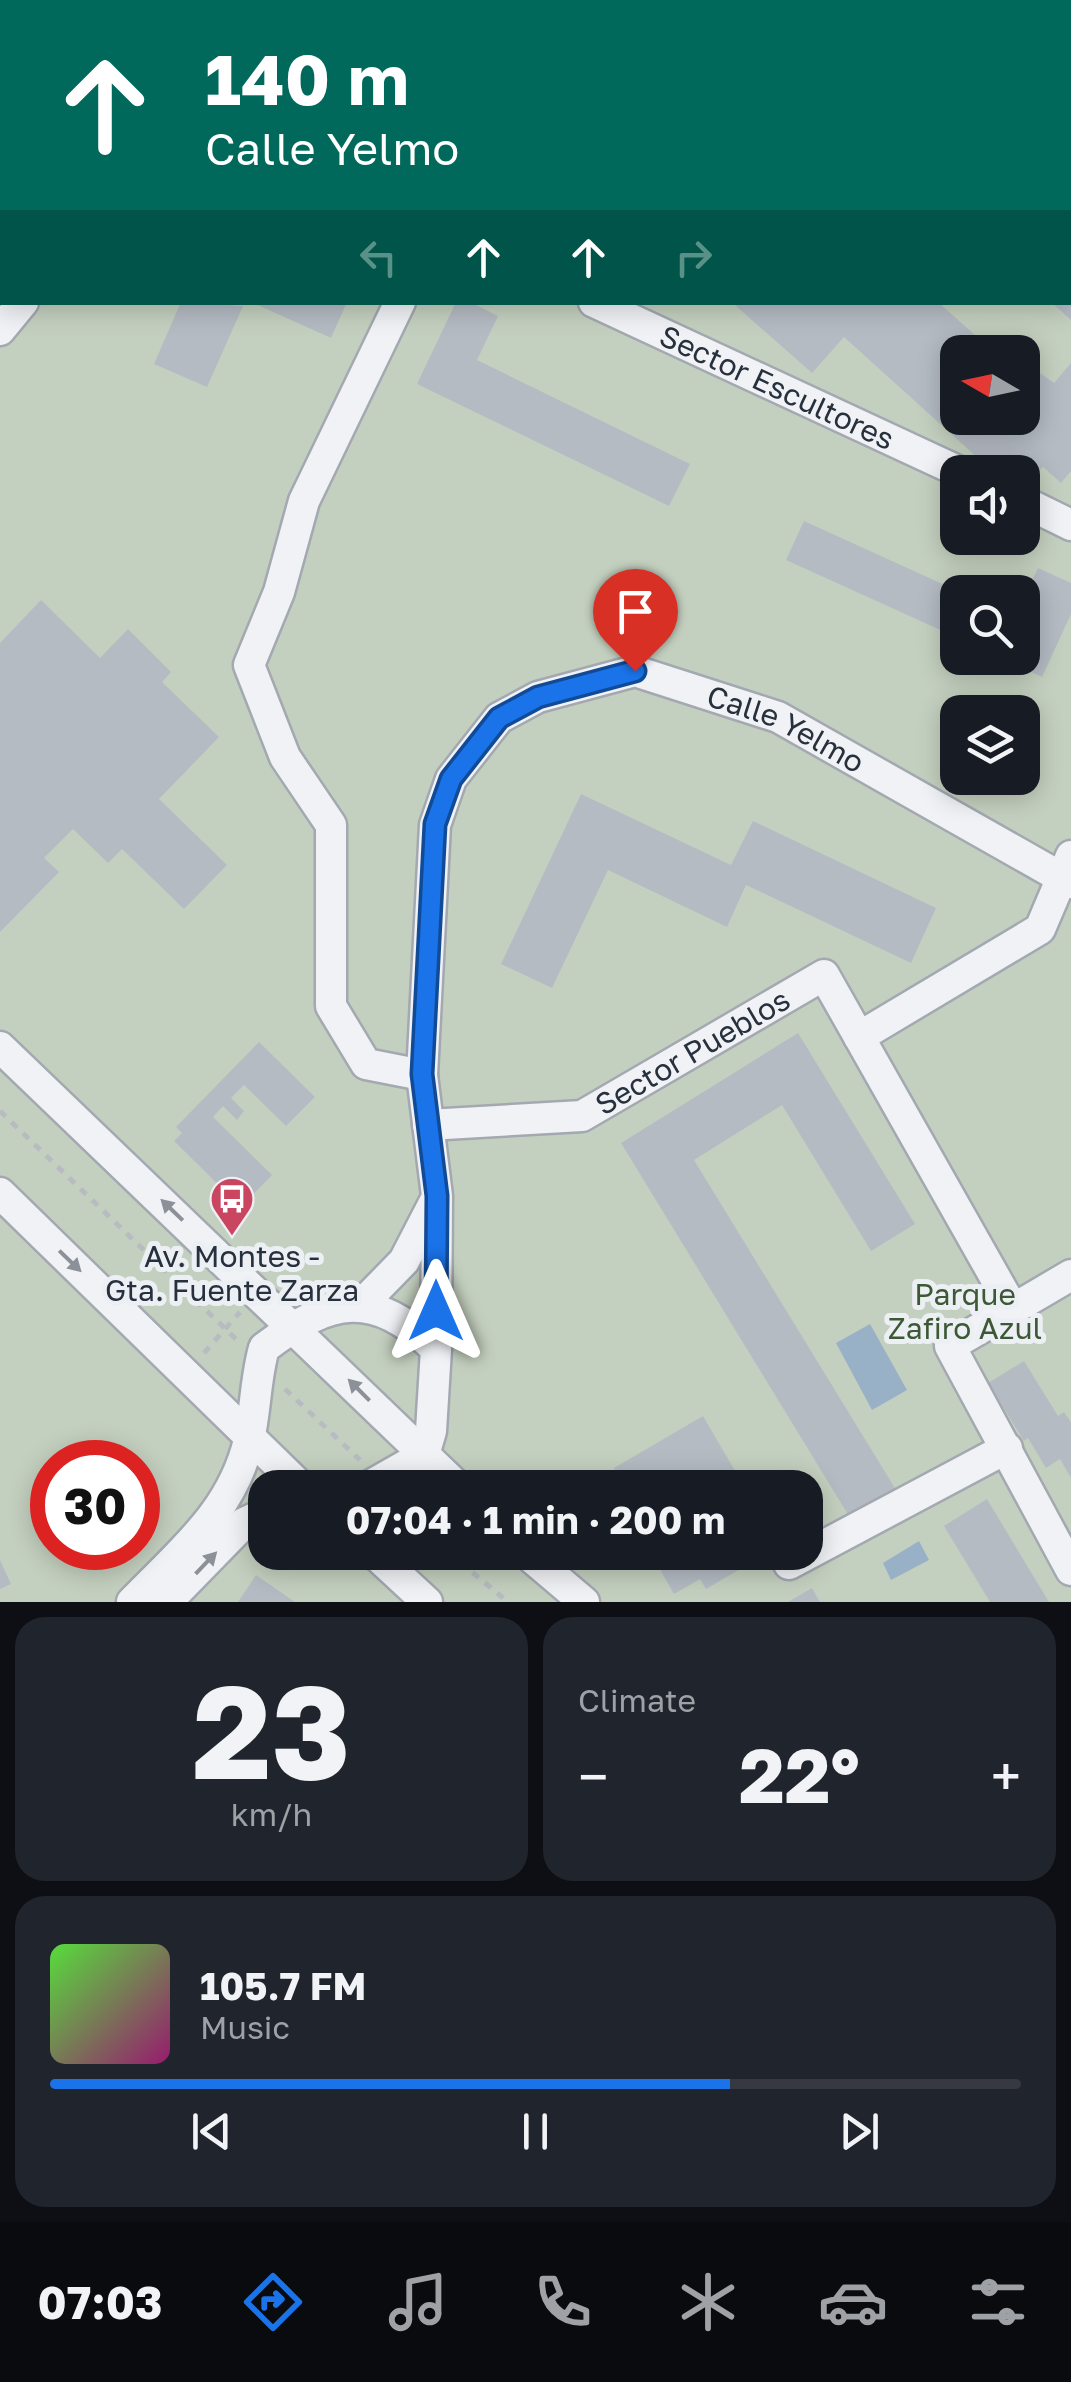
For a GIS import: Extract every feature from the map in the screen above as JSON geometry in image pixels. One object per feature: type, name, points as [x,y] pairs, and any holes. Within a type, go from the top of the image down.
[{"type":"street","points":[[0,330],[21,305]]},
{"type":"street","points":[[399,305],[304,500],[279,592],[249,666],[285,757],[331,825],[332,1006],[366,1064],[422,1074]]},
{"type":"street","name":"Sector Escultores","points":[[600,305],[940,463]]},
{"type":"street","points":[[1040,510],[1071,524]]},
{"type":"street","name":"Calle Yelmo","points":[[424,1455],[431,1431],[436,1349],[437,1196],[422,1074],[435,824],[451,779],[499,718],[538,697],[635,671],[778,717],[1068,872]]},
{"type":"street","points":[[859,1037],[1040,929],[1068,872]]},
{"type":"street","name":"Sector Pueblos","points":[[428,1125],[582,1116],[824,975],[1012,1309]]},
{"type":"street","points":[[0,1046],[440,1470]]},
{"type":"street","points":[[0,1193],[283,1470]]},
{"type":"street","points":[[362,1304],[404,1261],[437,1196]]},
{"type":"street","points":[[1071,1274],[950,1346],[1071,1570]]},
{"type":"street","points":[[132,1602],[224,1506],[250,1438],[264,1348],[294,1326],[334,1308],[362,1304],[405,1319],[436,1349]]},
{"type":"street","points":[[823,1546],[1007,1448]]},
{"type":"street","points":[[399,1470],[424,1455]]},
{"type":"street","points":[[168,1602],[248,1527]]},
{"type":"street","points":[[392,1570],[427,1602]]},
{"type":"street","points":[[546,1570],[584,1602]]},
{"type":"path","points":[[0,1111],[226,1328],[360,1470]]},
{"type":"path","points":[[185,1374],[258,1292]]},
{"type":"path","points":[[470,1570],[508,1602]]},
{"type":"green space","name":"Parque Zafiro Azul","points":[[0,305],[1071,305],[1071,1602],[0,1602]]},
{"type":"water","points":[[870,1324],[907,1390],[872,1410],[836,1343]]},
{"type":"water","points":[[919,1541],[929,1560],[891,1580],[883,1563]]},
{"type":"building","points":[[180,305],[243,306],[207,387],[154,364]]},
{"type":"building","points":[[258,305],[346,305],[331,338]]},
{"type":"building","points":[[455,305],[476,305],[498,316],[477,360],[690,464],[669,506],[417,384]]},
{"type":"building","points":[[737,305],[941,305],[975,335],[940,335],[940,424],[844,337],[812,373]]},
{"type":"building","points":[[1054,305],[1071,305],[1071,320]]},
{"type":"building","points":[[1071,363],[1071,471],[1061,483],[1043,467],[1040,470],[1040,455],[975,455],[952,435],[1040,435],[1040,373],[1054,383]]},
{"type":"building","points":[[804,521],[940,583],[940,630],[786,560]]},
{"type":"building","points":[[1038,568],[1071,583],[1071,614],[1042,677],[1038,675],[1040,575],[1035,575]]},
{"type":"building","points":[[41,600],[100,658],[128,629],[171,672],[162,682],[219,737],[159,799],[227,865],[184,909],[122,849],[108,863],[73,829],[44,858],[59,872],[0,932],[0,643]]},
{"type":"building","points":[[581,794],[731,865],[753,821],[936,908],[911,963],[746,885],[727,927],[608,870],[552,988],[501,964]]},
{"type":"building","points":[[798,1033],[915,1224],[871,1251],[782,1105],[694,1160],[901,1498],[855,1526],[621,1143]]},
{"type":"building","points":[[259,1042],[315,1097],[286,1126],[244,1085],[231,1098],[244,1111],[237,1120],[223,1106],[213,1117],[272,1175],[241,1207],[174,1141],[182,1133],[176,1127]]},
{"type":"building","points":[[1024,1361],[1058,1416],[1064,1412],[1071,1422],[1071,1478],[1060,1459],[1046,1468],[988,1383]]},
{"type":"building","points":[[703,1416],[734,1470],[615,1470]]},
{"type":"building","points":[[987,1499],[1049,1602],[990,1602],[944,1526]]},
{"type":"building","points":[[0,1560],[11,1584],[0,1589]]},
{"type":"building","points":[[660,1570],[738,1570],[706,1589],[700,1579],[674,1594]]},
{"type":"building","points":[[256,1575],[295,1602],[238,1602]]},
{"type":"building","points":[[812,1588],[820,1602],[788,1602]]},
{"type":"place","name":"Av. Montes - Gta. Fuente Zarza","points":[[232,1237]]},
{"type":"route","points":[[436,1311],[437,1196],[422,1074],[435,824],[451,779],[499,718],[538,697],[635,671]]}]
